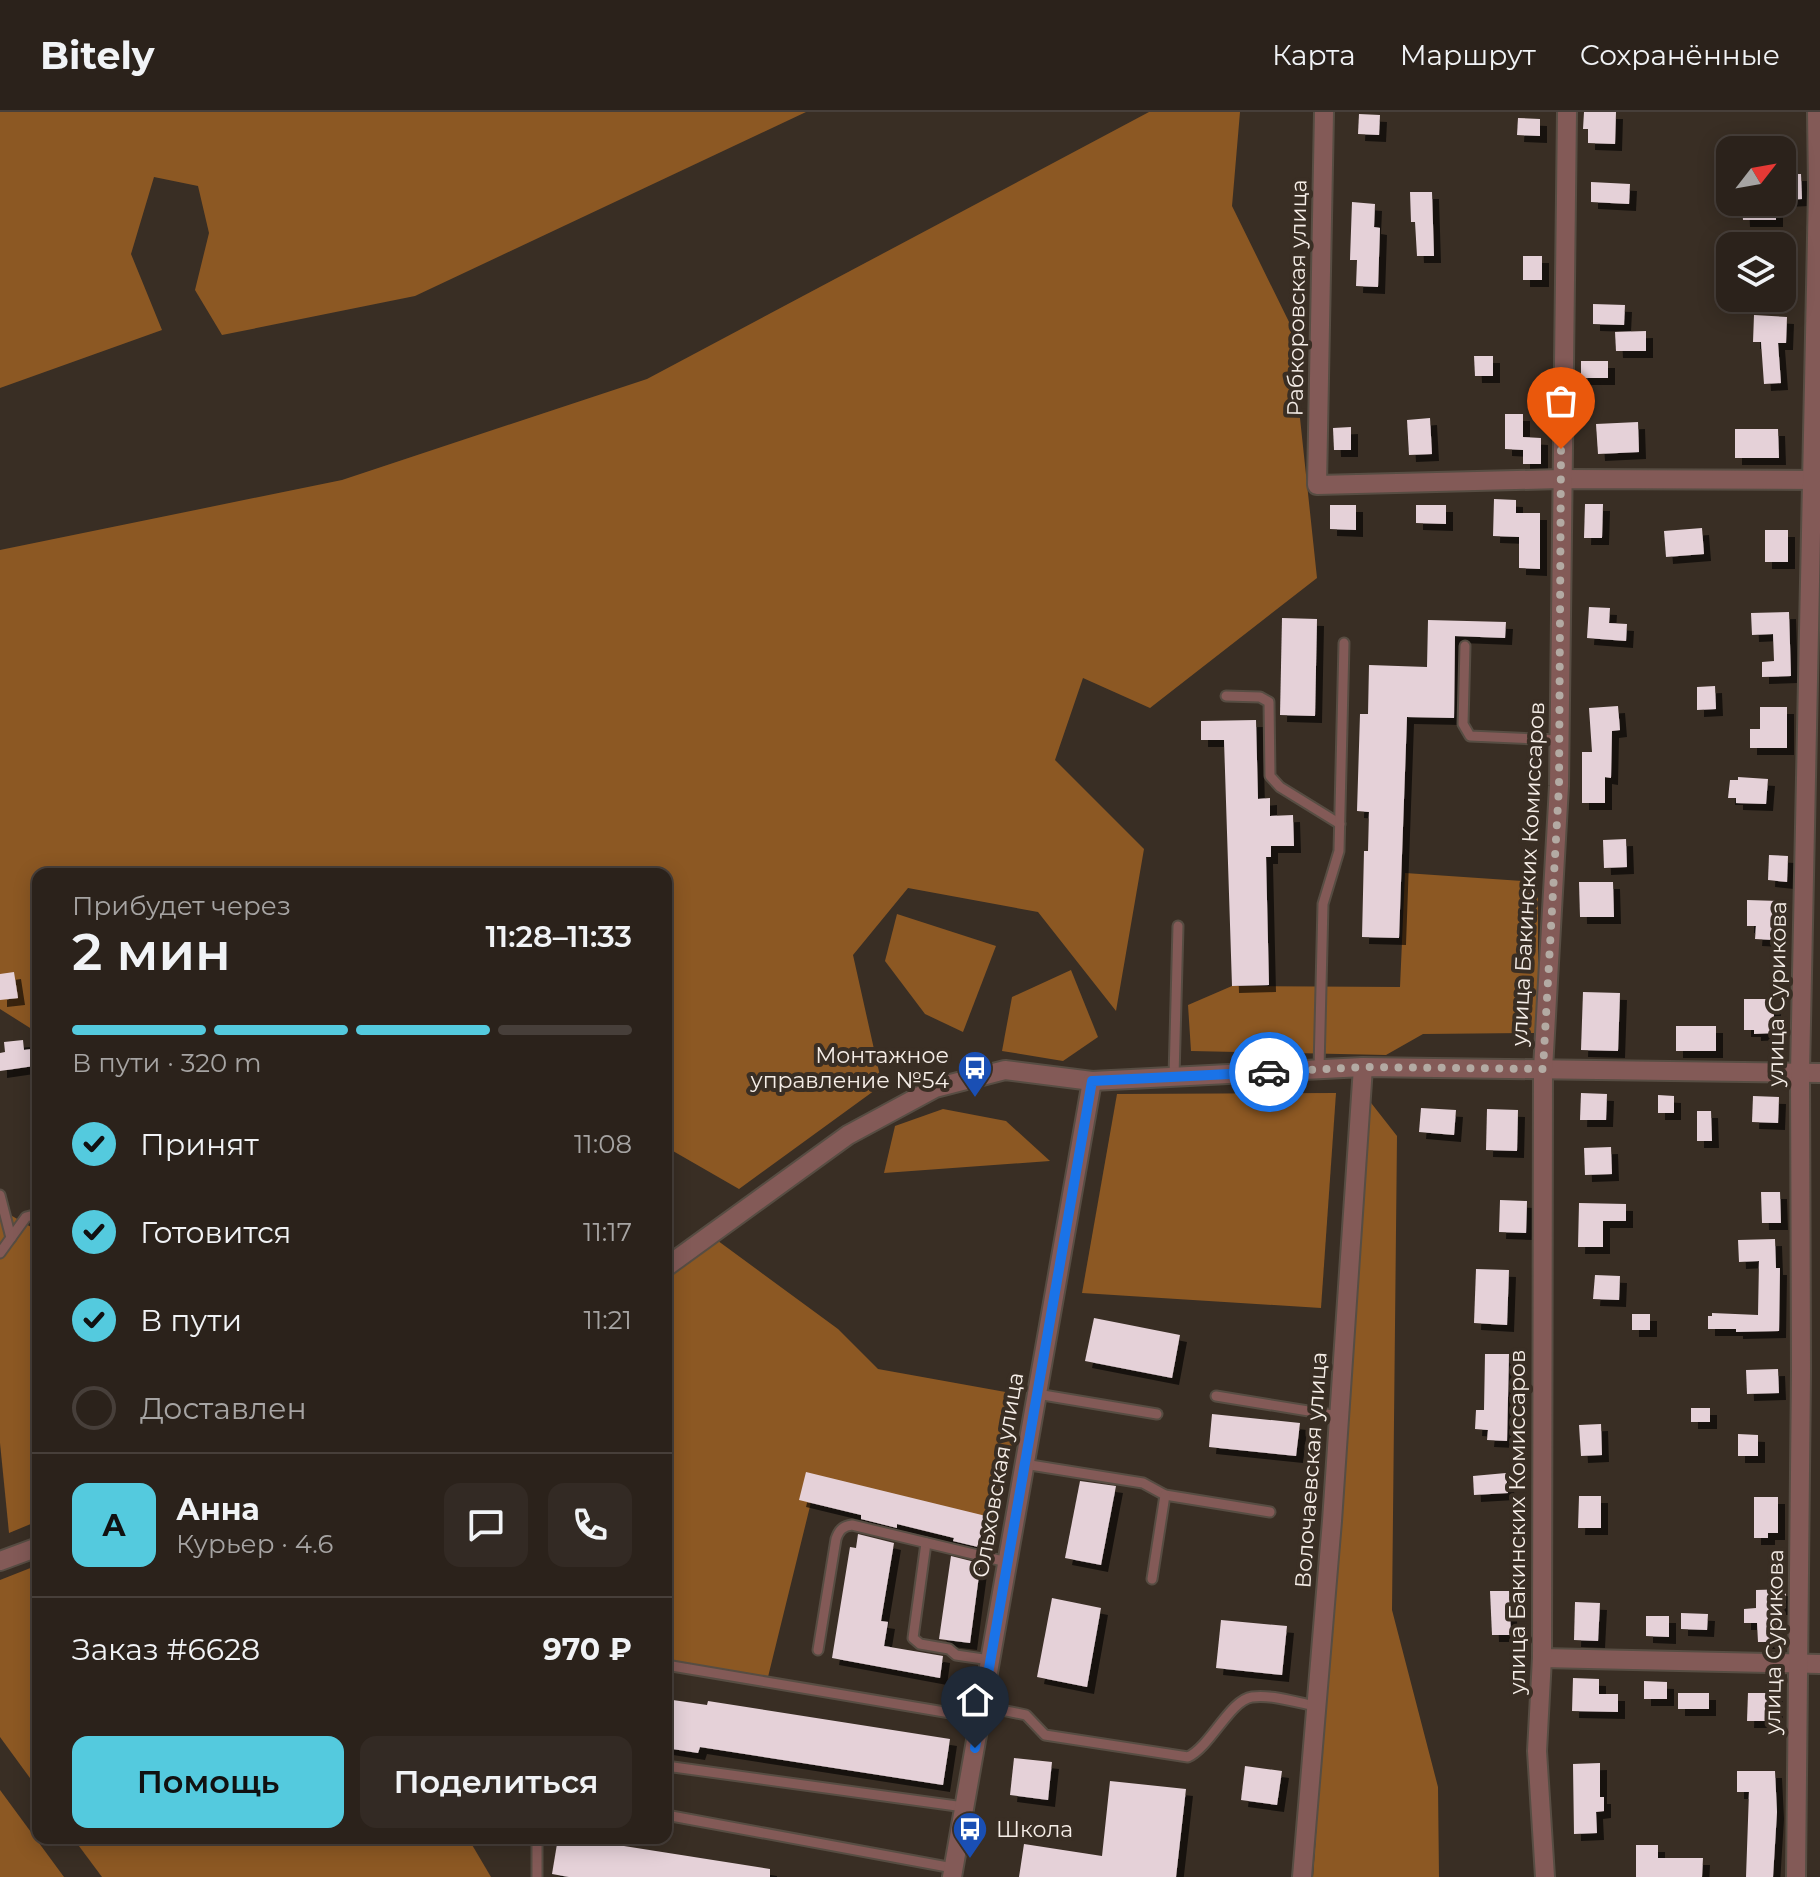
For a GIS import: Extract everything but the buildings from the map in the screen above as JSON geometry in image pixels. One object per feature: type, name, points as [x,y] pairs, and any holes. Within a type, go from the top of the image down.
[{"type":"street","name":"Рабкоровская улица","points":[[1324,112],[1317,485],[1561,479]]},
{"type":"street","name":"улица Бакинских Комиссаров","points":[[1545,1877],[1537,1751],[1542,1658],[1543,1069],[1559,740],[1567,112]]},
{"type":"street","name":"улица Сурикова","points":[[1796,1877],[1801,1371],[1800,1072],[1815,480],[1817,112]]},
{"type":"street","points":[[1561,479],[1815,480]]},
{"type":"street","points":[[672,1263],[848,1135],[935,1088],[1005,1070],[1092,1081],[1363,1067],[1820,1073]]},
{"type":"street","name":"Волочаевская улица","points":[[1302,1877],[1363,1067]]},
{"type":"street","name":"Ольховская улица","points":[[953,1873],[1092,1081]]},
{"type":"street","points":[[0,1561],[32,1549]]},
{"type":"street","points":[[1542,1658],[1820,1664]]},
{"type":"lane","points":[[1319,1069],[1323,904],[1339,851],[1344,643]]},
{"type":"lane","points":[[1465,646],[1463,724],[1470,736],[1559,740]]},
{"type":"lane","points":[[1226,696],[1260,697],[1269,702],[1270,776],[1280,787],[1340,824]]},
{"type":"lane","points":[[1174,1077],[1178,926]]},
{"type":"lane","points":[[0,1195],[11,1238]]},
{"type":"lane","points":[[0,1253],[26,1217],[32,1216]]},
{"type":"lane","points":[[1037,1394],[1157,1414]]},
{"type":"lane","points":[[1216,1396],[1339,1416]]},
{"type":"lane","points":[[1024,1464],[1143,1483],[1165,1495],[1270,1512]]},
{"type":"lane","points":[[1152,1579],[1165,1495]]},
{"type":"lane","points":[[818,1650],[839,1531],[852,1525],[1007,1562]]},
{"type":"lane","points":[[926,1543],[913,1638],[920,1644],[949,1649],[956,1655],[990,1660]]},
{"type":"lane","points":[[672,1666],[981,1712],[1026,1715],[1045,1735],[1188,1757],[1201,1749],[1245,1699],[1257,1696],[1316,1706]]},
{"type":"lane","points":[[672,1767],[964,1807]]},
{"type":"lane","points":[[672,1816],[953,1873]]},
{"type":"lane","points":[[537,1844],[537,1877]]},
{"type":"shaded area","points":[[0,112],[806,112],[415,296],[222,335],[195,290],[209,233],[198,186],[154,177],[131,254],[162,330],[0,388]]},
{"type":"shaded area","points":[[1149,112],[1240,112],[1232,206],[1290,324],[1317,578],[1150,708],[1083,678],[1055,760],[1144,849],[1116,1011],[1038,912],[908,888],[853,955],[882,1085],[739,1189],[672,1150],[672,868],[32,868],[32,1029],[0,1009],[0,550],[342,480],[647,379]]},
{"type":"shaded area","points":[[1405,873],[1538,882],[1538,1033],[1423,1034],[1386,1055],[1191,1051],[1188,1005],[1232,986],[1400,987]]},
{"type":"shaded area","points":[[897,914],[996,946],[963,1032],[925,1014],[885,961]]},
{"type":"shaded area","points":[[1071,970],[1098,1037],[1063,1061],[1002,1051],[1012,997]]},
{"type":"shaded area","points":[[1336,1093],[1321,1308],[1082,1293],[1117,1094]]},
{"type":"shaded area","points":[[1368,1099],[1397,1136],[1392,1610],[1438,1787],[1439,1877],[1313,1877]]},
{"type":"shaded area","points":[[943,1109],[1006,1121],[1050,1161],[884,1173],[895,1126]]},
{"type":"shaded area","points":[[0,1209],[32,1228],[32,1523],[9,1533],[0,1443]]},
{"type":"shaded area","points":[[710,1235],[838,1329],[878,1369],[1022,1395],[995,1527],[815,1486],[768,1677],[672,1670],[672,1264]]},
{"type":"shaded area","points":[[32,1567],[32,1781],[0,1737],[0,1580]]},
{"type":"shaded area","points":[[0,1790],[32,1834],[32,1844],[40,1844],[64,1877],[0,1877]]},
{"type":"shaded area","points":[[77,1844],[472,1844],[491,1877],[102,1877]]},
{"type":"way so far","points":[[1269,1072],[1363,1067],[1543,1069],[1559,786],[1561,449]]},
{"type":"place","name":"Монтажное управление №54","points":[[975,1099]]},
{"type":"place","name":"Школа","points":[[970,1860]]},
{"type":"route","points":[[975,1748],[1092,1081],[1269,1072]]}]
